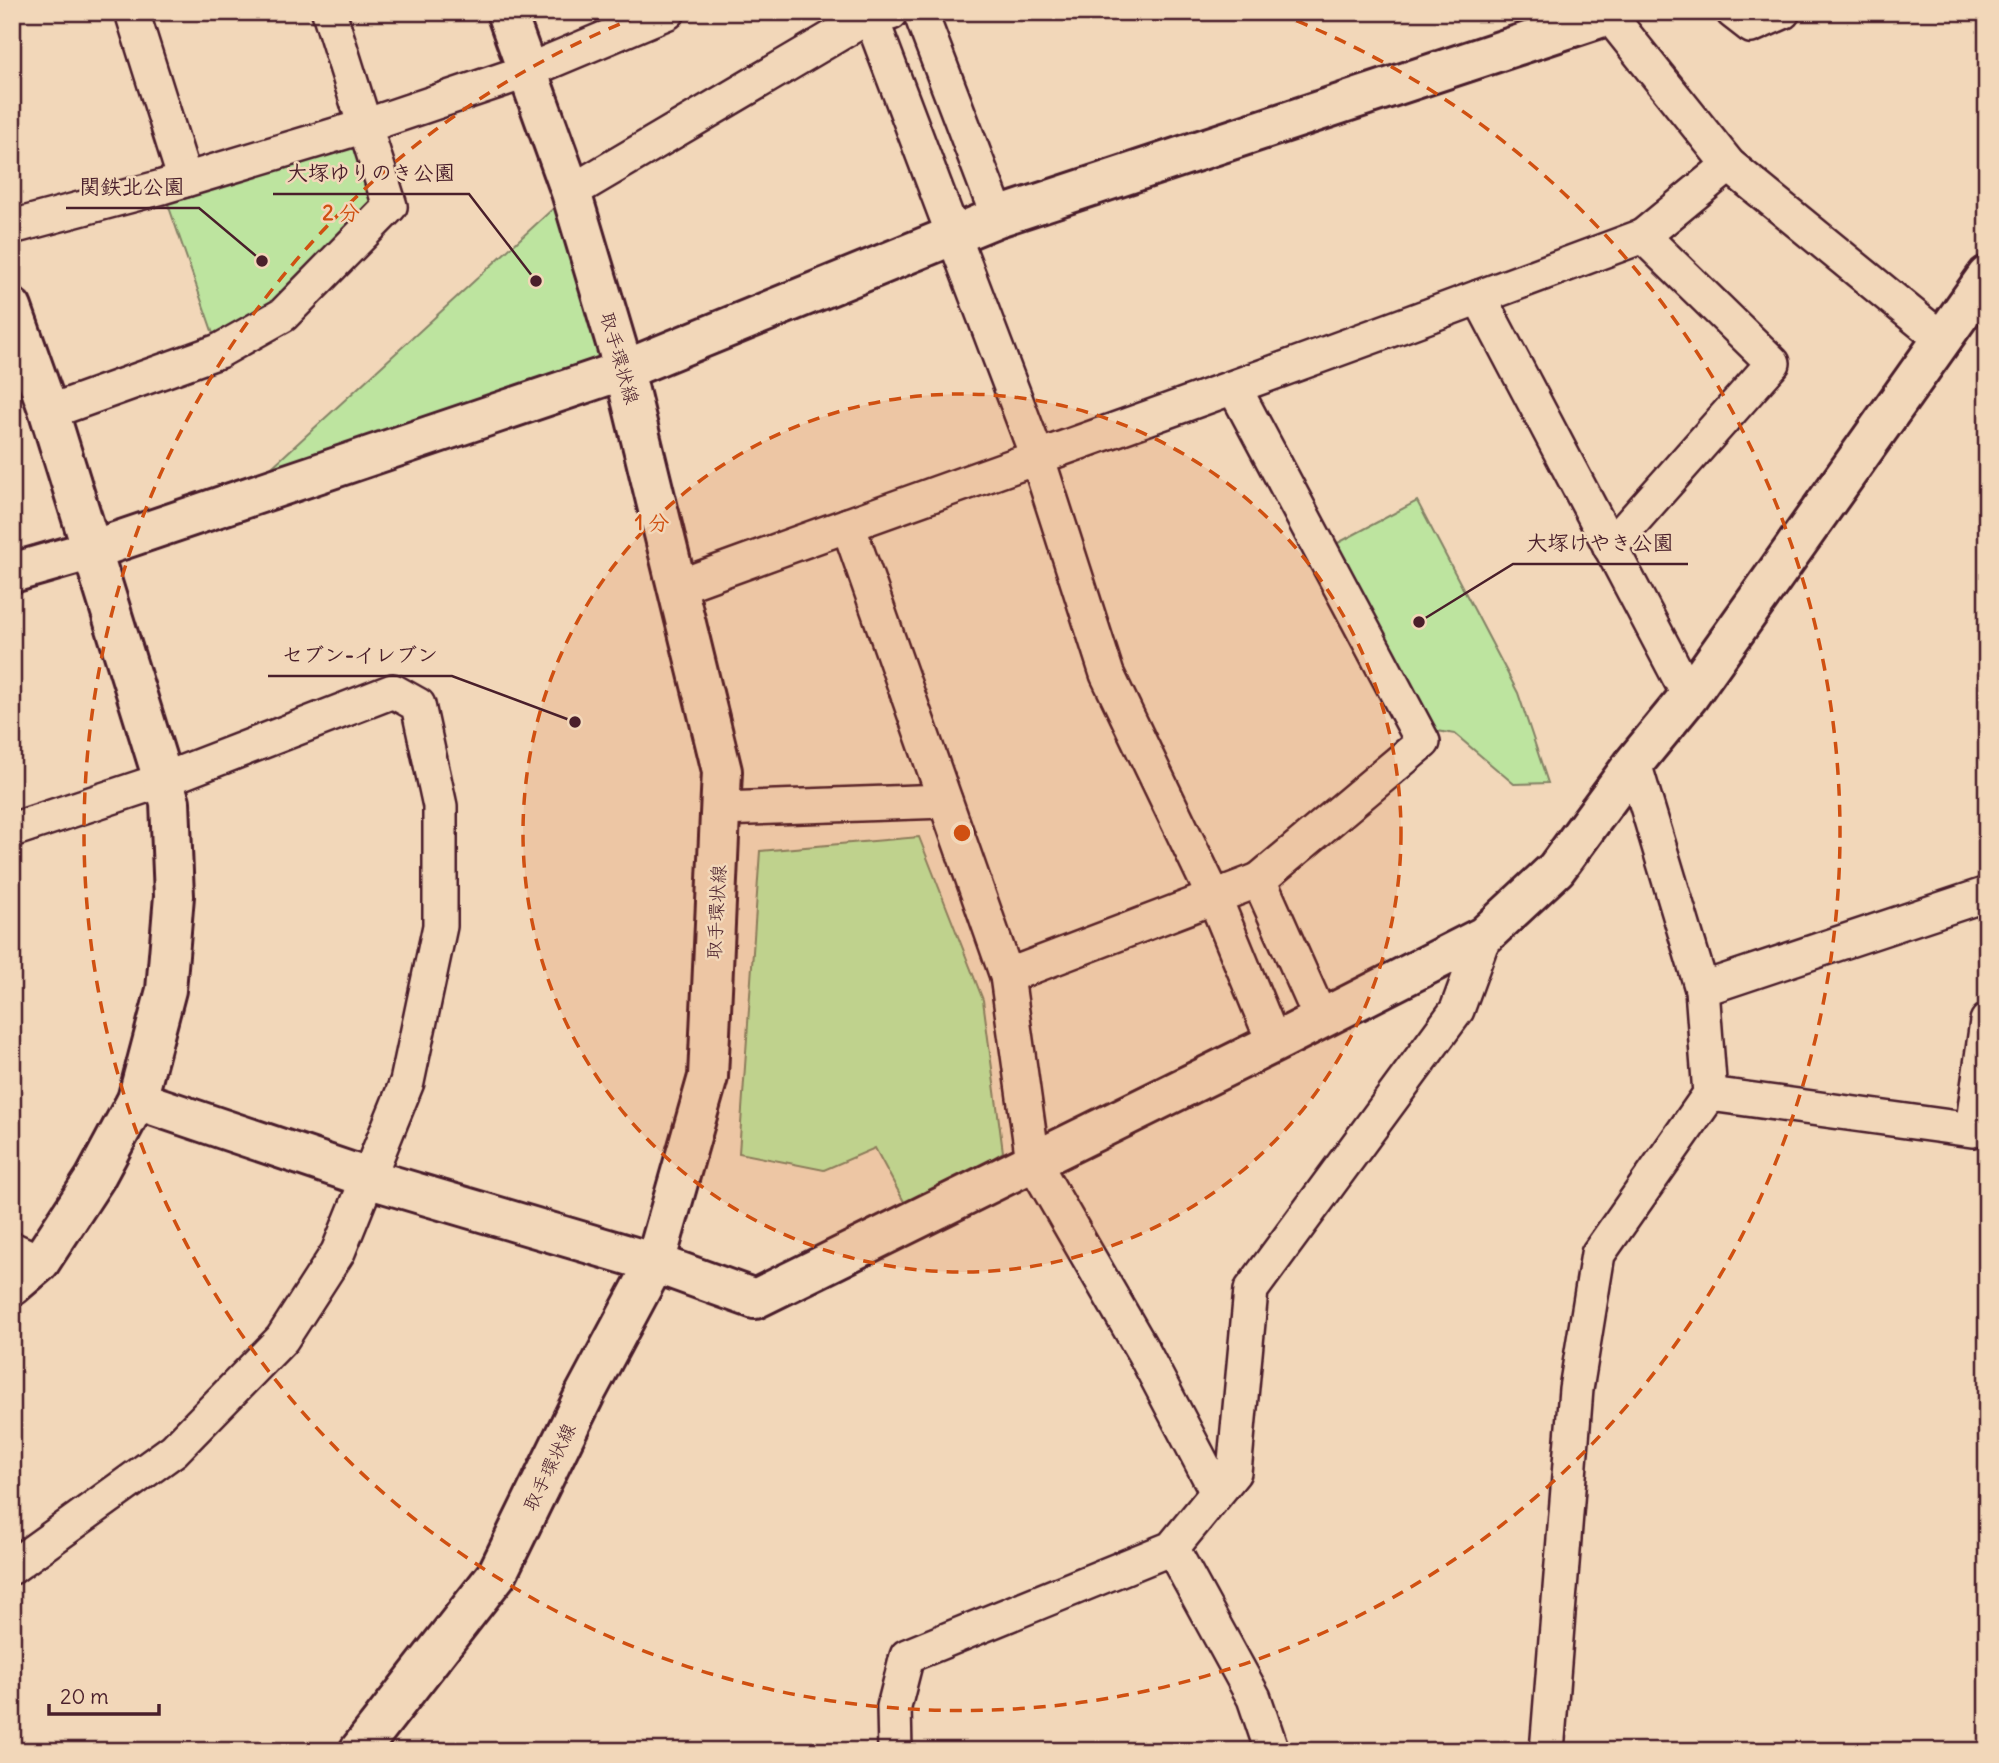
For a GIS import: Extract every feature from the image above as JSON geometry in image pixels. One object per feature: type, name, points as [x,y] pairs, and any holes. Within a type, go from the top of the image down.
[{"type":"street","points":[[132,12],[185,180]]},
{"type":"street","points":[[49,412],[219,351],[283,316],[390,206],[329,12]]},
{"type":"street","name":"取手環状線","points":[[359,1751],[497,1574],[585,1394],[655,1264],[708,1077],[722,771],[624,370],[570,192],[525,72],[506,12]]},
{"type":"street","points":[[12,227],[185,180],[365,126],[525,72],[668,12]]},
{"type":"street","points":[[920,12],[998,217]]},
{"type":"street","points":[[1733,12],[1751,26],[1783,12]]},
{"type":"street","points":[[570,192],[878,13],[995,350],[1037,456],[1107,674],[1215,899],[1274,1043]]},
{"type":"street","points":[[12,573],[92,550],[624,370],[998,217],[1609,15],[1729,165],[1942,340]]},
{"type":"street","points":[[677,587],[1037,456],[1235,389],[1643,236],[1729,165]]},
{"type":"street","points":[[1610,547],[1773,363],[1643,236]]},
{"type":"street","points":[[137,1100],[371,1177],[655,1264],[755,1299],[1274,1043],[1484,936],[1556,869],[1634,763],[1689,696],[1987,276]]},
{"type":"street","points":[[1479,297],[1689,696]]},
{"type":"street","points":[[12,308],[49,412],[170,802],[173,910],[166,990],[137,1100],[94,1178],[22,1266]]},
{"type":"street","points":[[1007,976],[1259,880],[1423,742],[1235,389]]},
{"type":"street","points":[[848,525],[1007,976],[1033,1161],[1144,1353],[1217,1492]]},
{"type":"street","points":[[12,830],[163,780],[393,691],[418,705],[440,806],[440,926],[407,1082],[371,1177],[338,1252],[282,1339],[174,1450],[12,1567]]},
{"type":"street","points":[[1548,1751],[1576,1389],[1598,1254],[1710,1094],[1702,989],[1634,763]]},
{"type":"street","points":[[720,809],[945,800]]},
{"type":"street","points":[[1259,880],[1321,1019]]},
{"type":"street","points":[[1702,989],[1987,894]]},
{"type":"street","points":[[895,1751],[894,1707],[907,1656],[1172,1549],[1234,1472],[1251,1290],[1457,1010],[1484,936]]},
{"type":"street","points":[[1710,1094],[1972,1130],[1987,1020]]},
{"type":"street","points":[[1172,1549],[1254,1698],[1272,1751]]},
{"type":"green space","points":[[365,126],[390,206],[219,351],[162,187]]},
{"type":"green space","points":[[571,192],[624,370],[234,502]]},
{"type":"green space","points":[[1417,501],[1518,693],[1548,783],[1514,784],[1455,734],[1414,727],[1321,552]]},
{"type":"green space","points":[[919,837],[983,1000],[1003,1152],[909,1211],[875,1148],[824,1170],[739,1153],[760,851]]},
{"type":"place","name":"関鉄北公園","points":[[262,261]]},
{"type":"place","name":"大塚ゆりのき公園","points":[[536,281]]},
{"type":"place","name":"大塚けやき公園","points":[[1419,622]]},
{"type":"place","name":"セブン-イレブン","points":[[575,722]]}]
